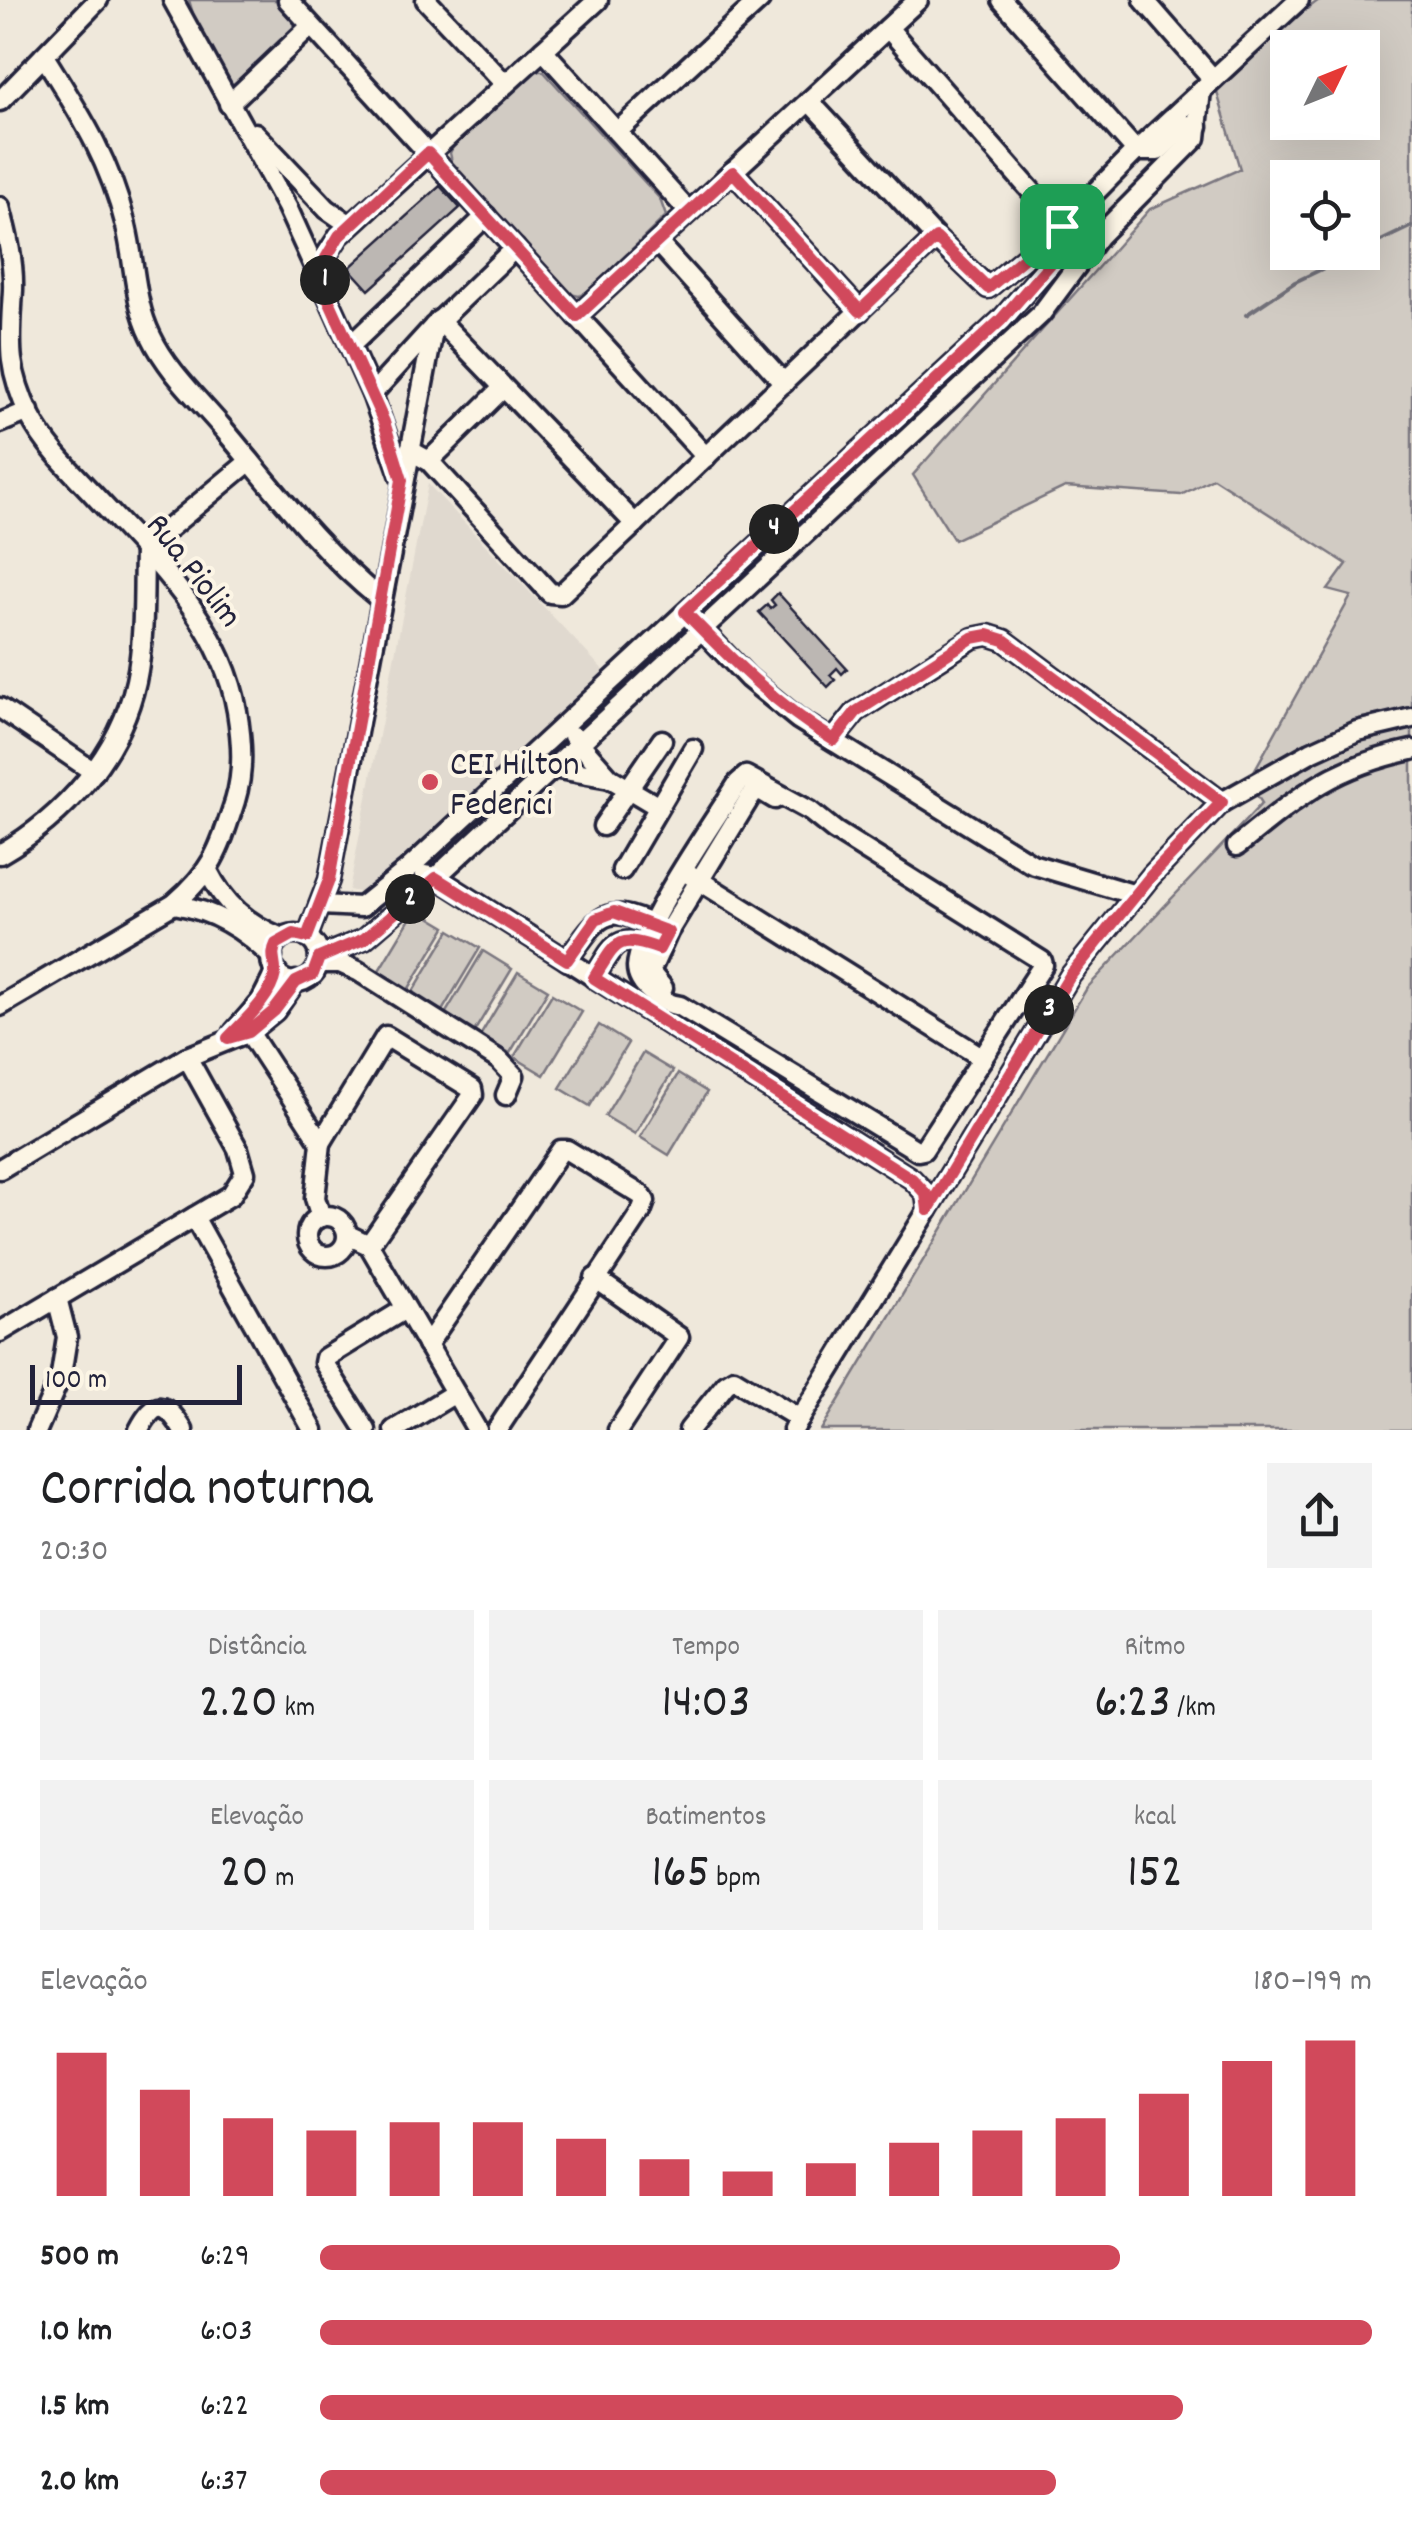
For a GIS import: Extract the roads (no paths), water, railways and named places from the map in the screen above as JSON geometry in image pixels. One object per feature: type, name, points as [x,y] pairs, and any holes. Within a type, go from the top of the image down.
[{"type":"street","points":[[0,101],[98,0]]},
{"type":"street","points":[[173,0],[287,207],[372,394],[402,480]]},
{"type":"street","points":[[288,0],[706,457]]},
{"type":"street","points":[[426,0],[505,84]]},
{"type":"street","points":[[567,0],[581,16]]},
{"type":"street","points":[[326,294],[326,258],[331,246],[350,225],[598,0]]},
{"type":"street","points":[[616,132],[760,0]]},
{"type":"street","points":[[577,316],[918,0]]},
{"type":"street","points":[[1002,0],[1136,152]]},
{"type":"street","points":[[315,951],[344,949],[370,933],[436,878],[1041,314],[1099,236],[1192,142],[1207,84],[1144,0]]},
{"type":"street","points":[[809,101],[988,288],[1062,226],[1290,3]]},
{"type":"street","points":[[233,109],[312,26]]},
{"type":"street","points":[[325,906],[361,907],[408,870],[1001,320],[1056,257],[1062,226],[888,28]]},
{"type":"street","points":[[542,50],[689,212]]},
{"type":"street","points":[[44,56],[96,137],[112,177],[126,227],[140,306],[152,338],[172,369],[250,461],[354,578],[380,599]]},
{"type":"street","points":[[233,109],[317,198],[350,225]]},
{"type":"street","points":[[1136,152],[1158,151],[1186,126],[1198,126]]},
{"type":"street","points":[[733,172],[860,311]]},
{"type":"street","name":"Rua Piolim","points":[[0,207],[8,235],[13,287],[5,351],[28,412],[55,454],[144,549],[218,646],[232,679],[242,744],[240,785],[208,871],[174,904],[0,1006]]},
{"type":"street","points":[[350,346],[486,216]]},
{"type":"street","points":[[409,450],[430,461],[550,593],[556,595],[936,238]]},
{"type":"street","points":[[658,242],[784,383]]},
{"type":"street","points":[[372,394],[436,323],[515,248]]},
{"type":"street","points":[[436,323],[635,524]]},
{"type":"street","points":[[0,1169],[187,1057],[274,1011],[296,982],[308,978],[325,906],[402,480],[436,323]]},
{"type":"street","points":[[430,461],[502,389]]},
{"type":"street","points":[[0,424],[28,412]]},
{"type":"street","points":[[0,854],[76,794],[124,722],[136,681],[142,638],[144,549],[250,461]]},
{"type":"street","points":[[685,612],[748,678],[798,719],[1032,864],[1136,894]]},
{"type":"street","points":[[834,740],[856,712],[972,638],[988,635],[1004,640],[1222,802]]},
{"type":"street","points":[[0,708],[9,720],[94,772]]},
{"type":"street","points":[[689,1430],[734,1379],[797,1424],[1070,976],[1136,894],[1222,802],[1357,731],[1412,718]]},
{"type":"street","points":[[562,725],[610,778],[657,806]]},
{"type":"street","points":[[604,826],[662,740]]},
{"type":"street","points":[[1325,746],[1339,772]]},
{"type":"street","points":[[622,870],[693,749]]},
{"type":"street","points":[[1237,846],[1306,792],[1339,772],[1412,750]]},
{"type":"street","points":[[530,755],[550,769],[610,778]]},
{"type":"street","points":[[746,776],[810,810],[836,831],[1043,965],[927,1147],[918,1150],[659,997],[639,979],[637,967],[692,876],[738,782],[746,776]]},
{"type":"street","points":[[1267,778],[1306,792]]},
{"type":"street","points":[[408,870],[436,878],[912,1179],[926,1194],[928,1210]]},
{"type":"street","points":[[208,871],[236,912],[264,931],[282,938],[294,934],[315,951],[358,972],[500,1060],[514,1076],[506,1095]]},
{"type":"street","points":[[692,876],[984,1058]]},
{"type":"street","points":[[174,904],[230,922],[296,982]]},
{"type":"street","points":[[361,907],[370,933]]},
{"type":"street","points":[[567,960],[596,919],[604,914],[614,912],[656,937]]},
{"type":"street","points":[[594,978],[617,943],[656,937]]},
{"type":"street","points":[[246,1027],[261,1001],[282,938]]},
{"type":"street","points":[[246,1027],[321,1143]]},
{"type":"street","points":[[321,1216],[315,1198],[321,1143],[386,1036],[472,1088],[473,1095],[369,1245]]},
{"type":"street","points":[[0,1332],[232,1195],[245,1173],[238,1149],[187,1057]]},
{"type":"street","points":[[428,1345],[561,1150],[641,1194],[645,1202],[498,1430]]},
{"type":"street","points":[[348,1235],[337,1254],[317,1253],[310,1246],[308,1232],[312,1222],[321,1216],[334,1217],[342,1222],[348,1235],[369,1245],[477,1430]]},
{"type":"street","points":[[194,1217],[314,1430]]},
{"type":"street","points":[[595,1278],[678,1336],[618,1430]]},
{"type":"street","points":[[37,1430],[62,1375],[67,1337],[57,1298]]},
{"type":"street","points":[[366,1430],[325,1358],[406,1309]]},
{"type":"street","points":[[394,1430],[456,1393]]},
{"type":"street","points":[[138,1430],[155,1407],[172,1412],[183,1430]]},
{"type":"waterway","points":[[1380,241],[1412,226]]},
{"type":"waterway","points":[[1246,315],[1320,270]]},
{"type":"place","name":"CEI Hilton Federici","points":[[430,782]]}]
